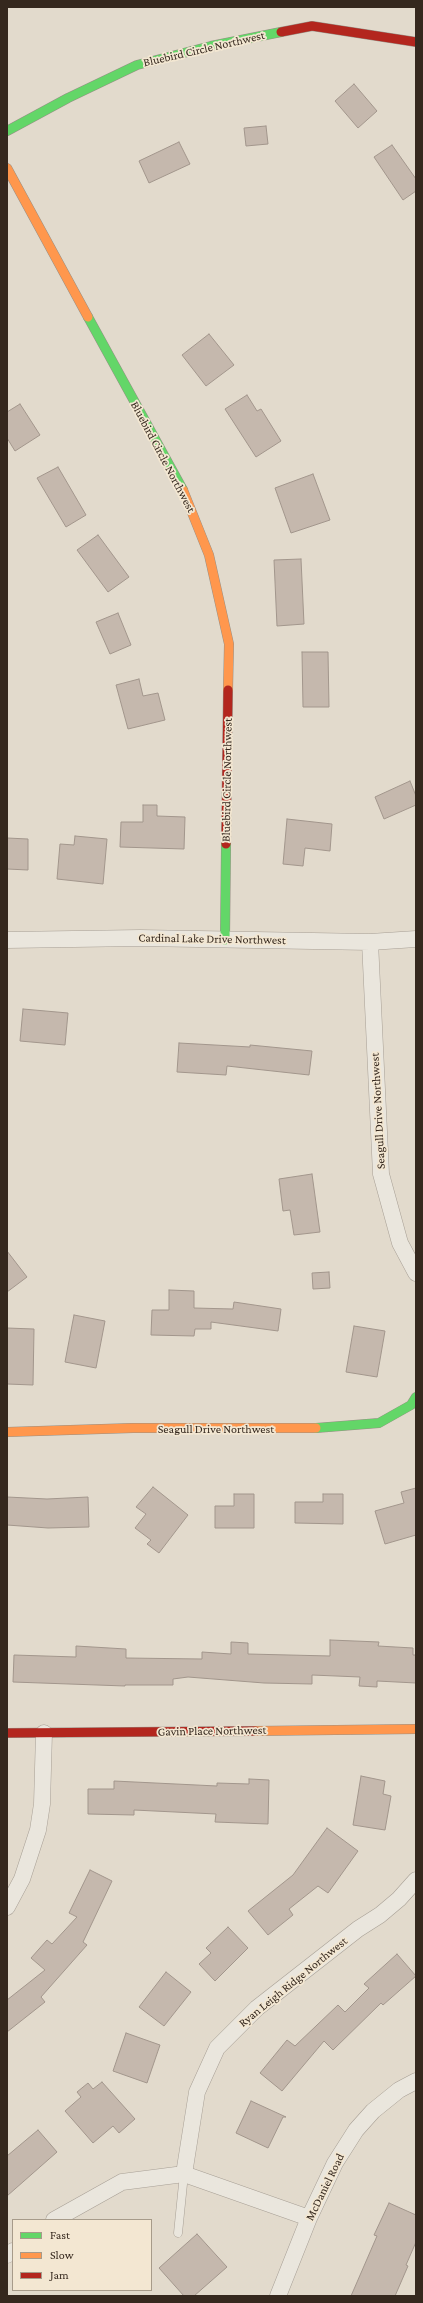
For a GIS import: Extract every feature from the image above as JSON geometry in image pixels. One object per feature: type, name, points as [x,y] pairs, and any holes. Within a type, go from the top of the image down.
[{"type":"street","name":"Bluebird Circle Northwest","points":[[7,132],[68,98],[137,65],[211,46],[312,26],[416,42]]},
{"type":"street","name":"Bluebird Circle Northwest","points":[[7,168],[188,498],[209,555],[229,644],[225,940]]},
{"type":"street","name":"Cardinal Lake Drive Northwest","points":[[7,940],[140,938],[370,942],[416,939]]},
{"type":"street","name":"Seagull Drive Northwest","points":[[370,942],[381,1174],[400,1244],[416,1273]]},
{"type":"street","name":"Seagull Drive Northwest","points":[[7,1432],[133,1428],[309,1429],[379,1423],[411,1405],[416,1397]]},
{"type":"street","name":"Gavin Place Northwest","points":[[7,1733],[416,1729]]},
{"type":"street","points":[[7,1908],[22,1879],[38,1830],[42,1804],[44,1733]]},
{"type":"street","name":"Ryan Leigh Ridge Northwest","points":[[184,2174],[197,2092],[217,2048],[257,2008],[358,1929],[380,1915],[399,1899],[416,1880]]},
{"type":"street","name":"McDaniel Road","points":[[278,2296],[309,2218],[335,2163],[356,2130],[373,2111],[399,2090],[416,2081]]},
{"type":"street","points":[[56,2219],[122,2182],[184,2174],[309,2218]]},
{"type":"lane","points":[[178,2233],[184,2174]]},
{"type":"building","points":[[354,84],[377,111],[358,128],[335,101]]},
{"type":"building","points":[[266,126],[268,144],[246,146],[244,128]]},
{"type":"building","points":[[179,142],[190,164],[149,183],[139,161]]},
{"type":"building","points":[[392,145],[416,179],[416,191],[403,200],[374,157]]},
{"type":"building","points":[[209,334],[234,365],[206,386],[182,355]]},
{"type":"building","points":[[247,395],[257,411],[261,409],[281,441],[256,457],[225,409]]},
{"type":"building","points":[[20,404],[40,435],[15,451],[7,438],[7,412]]},
{"type":"building","points":[[58,467],[86,515],[66,527],[37,478]]},
{"type":"building","points":[[313,474],[330,520],[291,533],[275,488]]},
{"type":"building","points":[[98,535],[129,577],[108,592],[77,550]]},
{"type":"building","points":[[301,559],[304,624],[277,626],[274,560]]},
{"type":"building","points":[[118,613],[131,645],[110,654],[96,622]]},
{"type":"building","points":[[302,652],[328,652],[329,707],[303,707]]},
{"type":"building","points":[[139,679],[143,696],[158,693],[165,720],[128,729],[116,685]]},
{"type":"building","points":[[410,781],[416,796],[416,805],[384,819],[375,797]]},
{"type":"building","points":[[143,805],[157,805],[157,816],[185,817],[184,849],[120,847],[121,822],[143,822]]},
{"type":"building","points":[[287,819],[332,824],[330,851],[305,848],[303,866],[283,864]]},
{"type":"building","points":[[75,836],[107,839],[103,884],[57,879],[60,844],[74,845]]},
{"type":"building","points":[[7,838],[28,839],[28,870],[7,869]]},
{"type":"building","points":[[23,1009],[68,1013],[65,1045],[20,1041]]},
{"type":"building","points":[[179,1043],[250,1047],[250,1045],[312,1051],[309,1075],[227,1066],[226,1075],[177,1072]]},
{"type":"building","points":[[312,1174],[320,1232],[294,1235],[290,1210],[283,1211],[279,1179]]},
{"type":"building","points":[[7,1251],[27,1277],[7,1292]]},
{"type":"building","points":[[329,1272],[330,1288],[313,1289],[312,1273]]},
{"type":"building","points":[[169,1290],[194,1291],[194,1308],[233,1309],[234,1302],[281,1309],[278,1331],[211,1322],[211,1329],[195,1329],[194,1336],[151,1335],[152,1310],[169,1310]]},
{"type":"building","points":[[74,1315],[105,1321],[96,1368],[65,1362]]},
{"type":"building","points":[[354,1326],[385,1331],[377,1377],[346,1372]]},
{"type":"building","points":[[7,1328],[34,1329],[33,1385],[7,1384]]},
{"type":"building","points":[[153,1487],[188,1515],[159,1553],[147,1544],[151,1540],[135,1528],[146,1514],[136,1507]]},
{"type":"building","points":[[416,1488],[416,1535],[385,1544],[375,1511],[404,1503],[401,1492]]},
{"type":"building","points":[[234,1494],[254,1494],[254,1528],[215,1528],[215,1506],[234,1506]]},
{"type":"building","points":[[323,1494],[343,1494],[343,1524],[295,1523],[295,1502],[323,1502]]},
{"type":"building","points":[[7,1497],[47,1499],[88,1497],[89,1527],[48,1528],[7,1525]]},
{"type":"building","points":[[330,1640],[379,1642],[378,1646],[413,1648],[413,1655],[416,1655],[416,1683],[377,1681],[377,1687],[359,1686],[360,1677],[312,1675],[312,1684],[264,1683],[188,1677],[173,1679],[173,1685],[125,1686],[13,1682],[14,1655],[76,1657],[76,1646],[126,1649],[126,1658],[202,1659],[202,1652],[231,1654],[231,1642],[248,1643],[248,1654],[330,1656]]},
{"type":"building","points":[[361,1776],[385,1781],[383,1794],[391,1796],[385,1830],[353,1825]]},
{"type":"building","points":[[249,1779],[269,1780],[268,1824],[215,1822],[216,1814],[134,1810],[134,1815],[88,1814],[88,1789],[114,1789],[114,1781],[217,1786],[217,1783],[249,1784]]},
{"type":"building","points":[[327,1828],[358,1851],[328,1893],[318,1886],[289,1909],[293,1915],[268,1935],[248,1911],[293,1875]]},
{"type":"building","points":[[90,1870],[112,1881],[83,1942],[87,1945],[41,1997],[45,2002],[7,2032],[7,2000],[45,1970],[31,1958],[47,1940],[52,1944],[77,1917],[69,1913]]},
{"type":"building","points":[[228,1927],[248,1948],[215,1981],[199,1964],[211,1953],[206,1948]]},
{"type":"building","points":[[397,1954],[416,1976],[383,2005],[381,2003],[333,2050],[324,2041],[282,2091],[260,2073],[287,2040],[295,2046],[338,2005],[345,2012],[369,1988],[364,1984]]},
{"type":"building","points":[[166,1972],[191,1992],[164,2026],[139,2007]]},
{"type":"building","points":[[126,2033],[160,2045],[147,2083],[113,2071]]},
{"type":"building","points":[[102,2082],[135,2119],[119,2133],[113,2126],[93,2143],[65,2111],[81,2097],[77,2092],[88,2083],[93,2089]]},
{"type":"building","points":[[251,2101],[286,2117],[283,2117],[268,2148],[236,2133]]},
{"type":"building","points":[[38,2130],[57,2152],[7,2196],[7,2156]]},
{"type":"building","points":[[389,2203],[416,2215],[416,2242],[406,2265],[408,2266],[395,2296],[351,2296],[377,2236],[374,2235]]},
{"type":"building","points":[[197,2234],[227,2267],[194,2296],[184,2296],[159,2268]]},
{"type":"traffic: fast","points":[[7,131],[68,98],[137,65],[211,46],[281,32]]},
{"type":"traffic: fast","points":[[88,317],[183,490]]},
{"type":"traffic: fast","points":[[225,940],[226,844]]},
{"type":"traffic: fast","points":[[316,1428],[379,1423],[411,1405],[416,1397]]},
{"type":"traffic: slow","points":[[7,168],[88,317]]},
{"type":"traffic: slow","points":[[183,490],[209,555],[229,644],[228,690]]},
{"type":"traffic: slow","points":[[7,1432],[133,1428],[316,1428]]},
{"type":"traffic: slow","points":[[255,1731],[416,1729]]},
{"type":"traffic: jam","points":[[281,32],[312,26],[416,42]]},
{"type":"traffic: jam","points":[[226,844],[228,690]]},
{"type":"traffic: jam","points":[[7,1733],[255,1731]]}]
